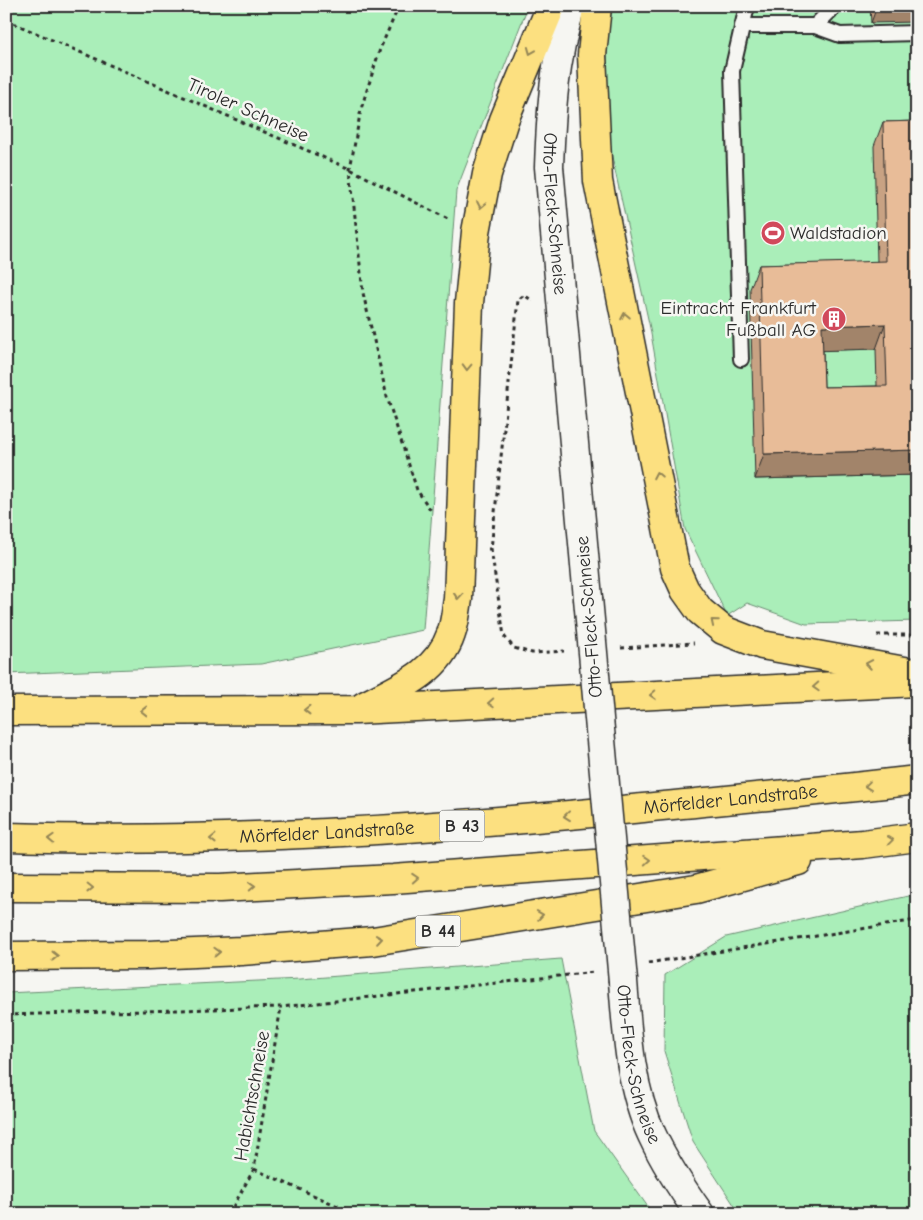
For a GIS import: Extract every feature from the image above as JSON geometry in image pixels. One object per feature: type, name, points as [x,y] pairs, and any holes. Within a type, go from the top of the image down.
[{"type":"highway","points":[[356,710],[413,681],[437,661],[451,634],[458,599],[469,303],[476,232],[487,174],[504,120],[551,6]]},
{"type":"highway","points":[[597,6],[592,55],[598,181],[673,558],[685,590],[700,611],[724,630],[762,645],[917,673]]},
{"type":"highway","points":[[6,711],[356,710],[917,682]]},
{"type":"highway","name":"Mörfelder Landstraße","points":[[6,837],[101,840],[221,839],[457,826],[917,780]]},
{"type":"highway","points":[[6,887],[220,888],[383,880],[863,844],[917,837]]},
{"type":"highway","name":"B 44","points":[[6,956],[232,952],[373,940],[696,888],[863,844]]},
{"type":"street","name":"Otto-Fleck-Schneise","points":[[572,6],[556,70],[551,106],[549,167],[588,598],[632,972],[626,1027],[635,1081],[652,1134],[679,1183],[700,1214]]},
{"type":"lane","points":[[741,359],[732,71],[747,6]]},
{"type":"lane","points":[[815,26],[835,6]]},
{"type":"lane","points":[[742,26],[815,26],[840,35],[917,33]]},
{"type":"path","points":[[399,6],[380,49],[361,110],[350,170],[363,293],[386,397],[418,490],[434,514]]},
{"type":"path","name":"Tiroler Schneise","points":[[6,20],[350,170],[476,232]]},
{"type":"path","points":[[534,302],[524,295],[518,300],[491,549],[504,636],[514,648],[532,653],[571,650]]},
{"type":"path","points":[[460,548],[491,549]]},
{"type":"path","points":[[611,648],[710,642],[724,630]]},
{"type":"path","points":[[870,635],[917,635]]},
{"type":"path","points":[[632,972],[917,920]]},
{"type":"path","points":[[6,1015],[281,1007],[596,972]]},
{"type":"path","name":"Habichtschneise","points":[[230,1214],[254,1170],[281,1007]]},
{"type":"path","points":[[254,1170],[356,1214]]},
{"type":"green space","points":[[6,6],[528,6],[456,191],[423,630],[261,664],[6,674]]},
{"type":"green space","name":"Waldstadion","points":[[613,6],[917,6],[917,621],[806,624],[747,603],[727,616],[685,529],[650,328],[608,139],[607,35]]},
{"type":"green space","points":[[917,894],[917,1214],[740,1214],[693,1142],[664,1051],[665,975],[726,937]]},
{"type":"green space","points":[[561,959],[594,1131],[653,1214],[6,1214],[6,993],[300,979]]},
{"type":"building","name":"Eintracht Frankfurt Fußball AG","points":[[917,121],[917,450],[764,454],[759,265],[886,261],[883,122]],"holes":[[[885,324],[887,386],[824,387],[822,326]]]},
{"type":"place","name":"Waldstadion","points":[[773,233]]},
{"type":"place","name":"Eintracht Frankfurt Fußball AG","points":[[834,319]]}]
